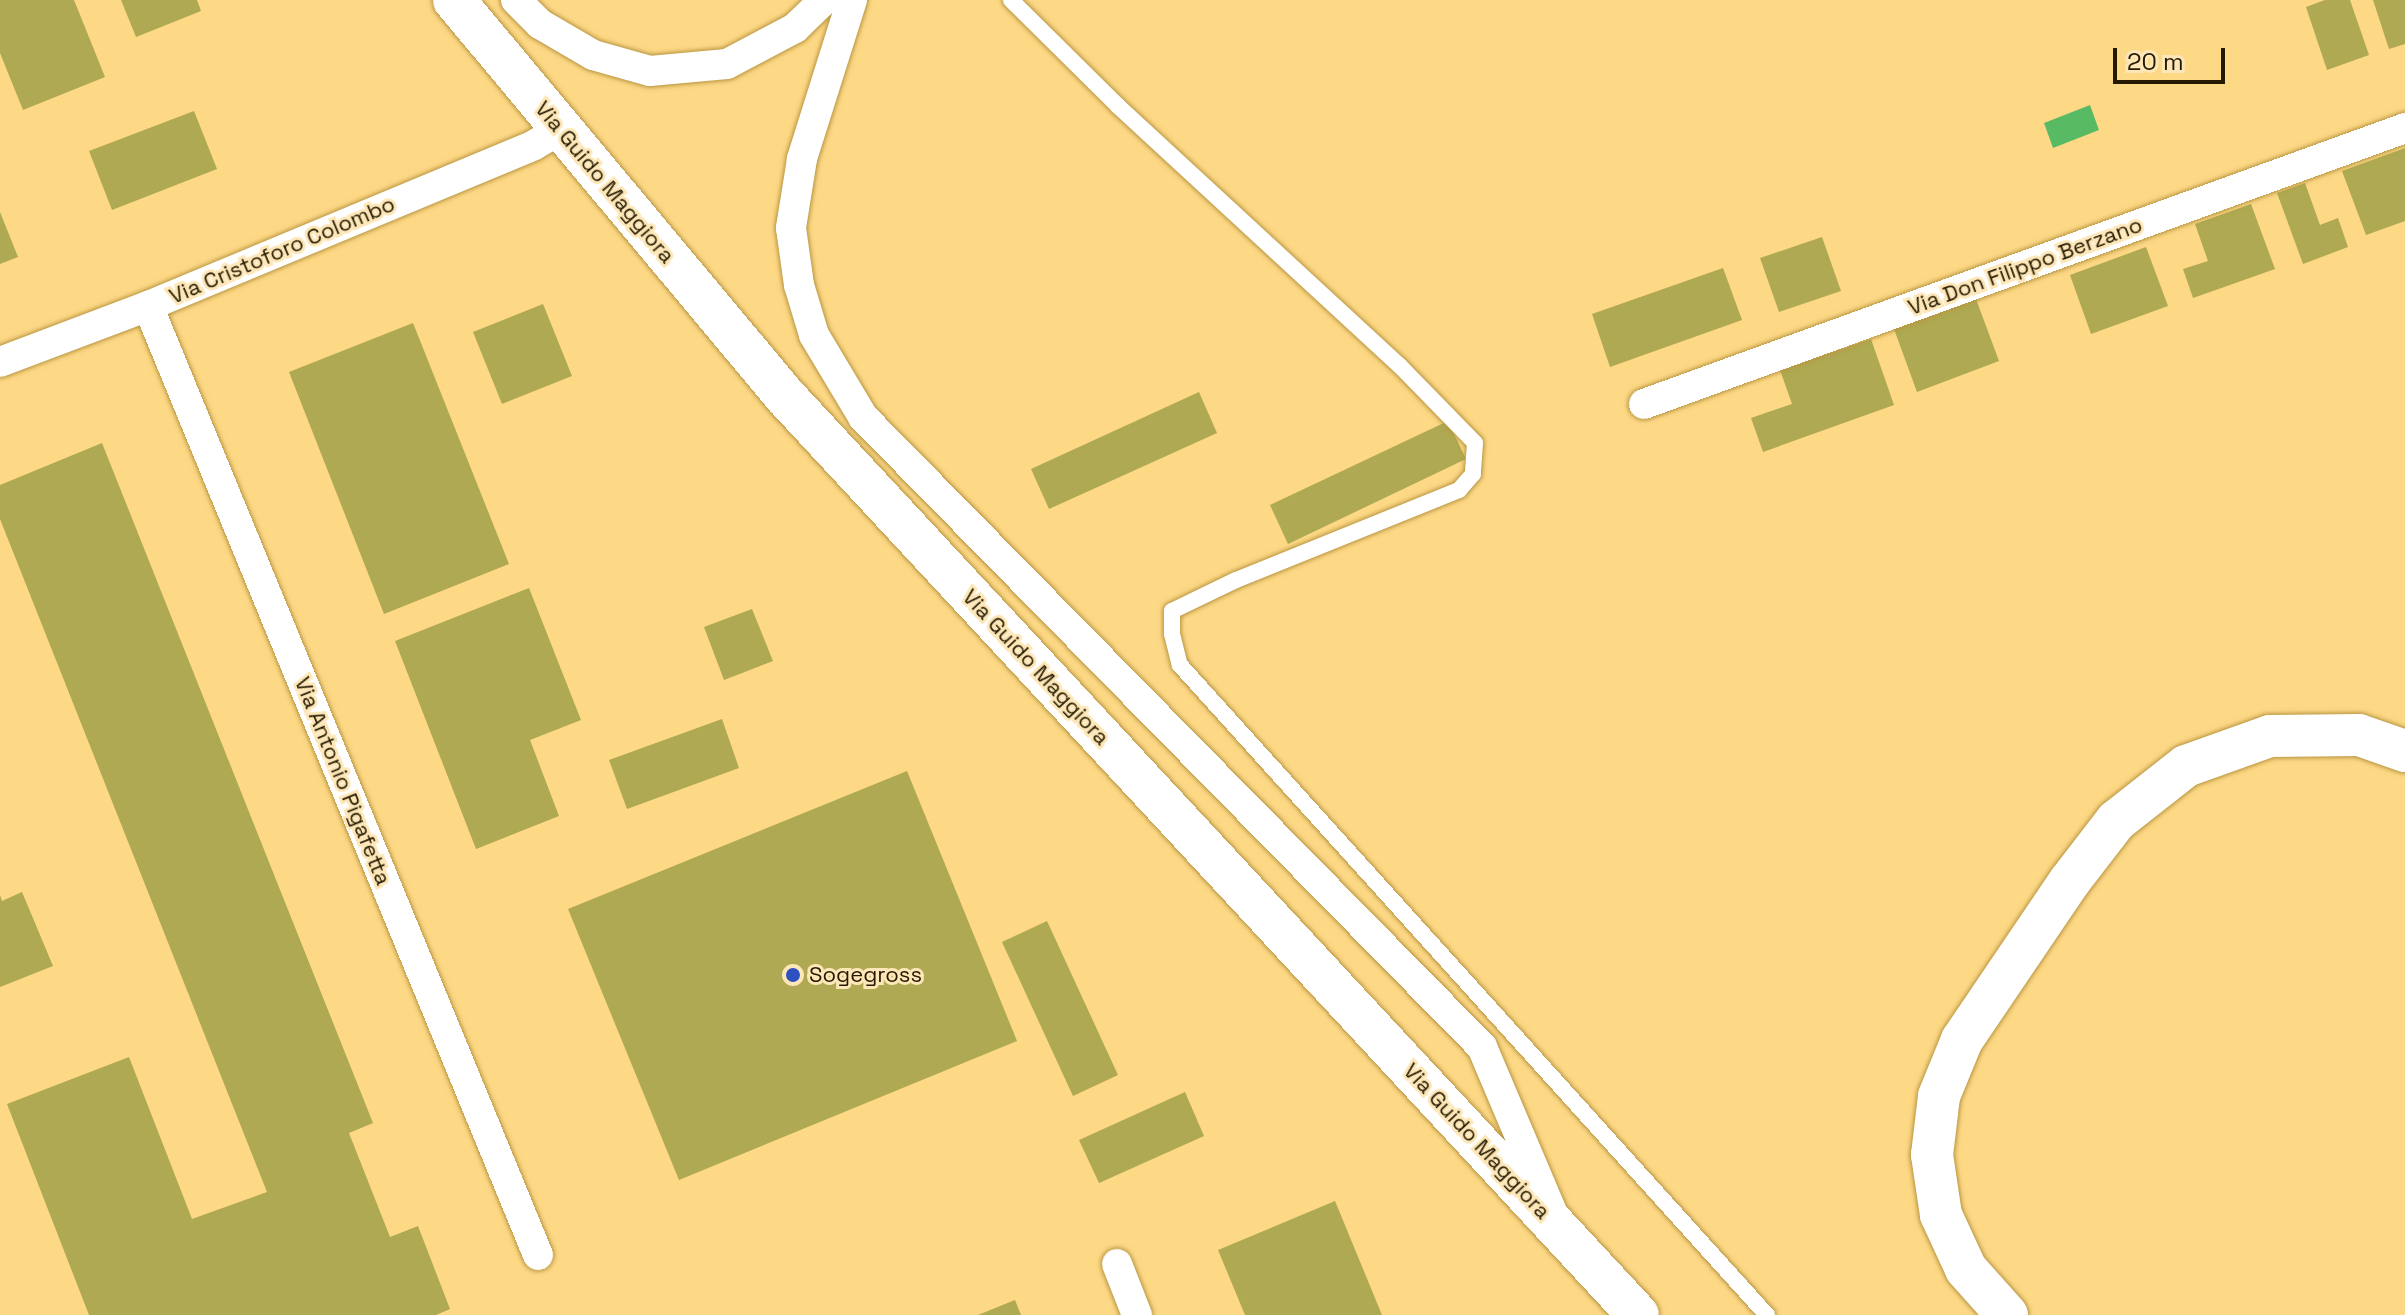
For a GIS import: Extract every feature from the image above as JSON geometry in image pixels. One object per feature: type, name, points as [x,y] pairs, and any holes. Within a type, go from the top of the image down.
[{"type":"street","name":"Via Guido Maggiora","points":[[454,0],[784,395],[1638,1315]]},
{"type":"street","points":[[516,0],[540,24],[593,55],[650,71],[727,64],[795,28],[824,0]]},
{"type":"street","points":[[852,0],[802,159],[791,228],[799,285],[814,335],[863,417],[1482,1047],[1562,1234]]},
{"type":"street","name":"Via Don Filippo Berzano","points":[[1644,404],[2405,128]]},
{"type":"street","name":"Via Cristoforo Colombo","points":[[0,362],[148,306],[534,145],[560,130]]},
{"type":"street","name":"Via Antonio Pigafetta","points":[[148,306],[538,1255]]},
{"type":"street","points":[[2007,1315],[1966,1269],[1941,1215],[1932,1155],[1939,1096],[1962,1040],[2069,882],[2116,821],[2186,766],[2270,736],[2359,735],[2405,751]]},
{"type":"street","points":[[1117,1264],[1137,1315]]},
{"type":"lane","points":[[1011,0],[1118,106],[1399,365],[1475,443],[1473,474],[1459,490],[1236,580],[1172,611],[1172,634],[1180,665],[1767,1315]]},
{"type":"shaded area","points":[[2090,105],[2099,130],[2053,148],[2044,123]]},
{"type":"building","points":[[0,0],[74,0],[105,77],[23,110],[0,53]]},
{"type":"building","points":[[121,0],[197,0],[201,11],[136,37]]},
{"type":"building","points":[[2325,0],[2350,0],[2369,55],[2327,70],[2306,7]]},
{"type":"building","points":[[2373,0],[2405,0],[2405,44],[2389,49]]},
{"type":"building","points":[[194,111],[217,169],[112,210],[89,151]]},
{"type":"building","points":[[2405,148],[2405,221],[2366,235],[2342,171]]},
{"type":"building","points":[[2305,183],[2320,225],[2338,218],[2348,247],[2303,264],[2277,193]]},
{"type":"building","points":[[2251,204],[2275,269],[2193,298],[2183,269],[2208,261],[2195,224]]},
{"type":"building","points":[[0,212],[18,257],[0,264]]},
{"type":"building","points":[[1822,237],[1841,291],[1779,312],[1760,258]]},
{"type":"building","points":[[2146,247],[2168,306],[2091,334],[2070,275]]},
{"type":"building","points":[[1723,268],[1742,320],[1610,367],[1592,314]]},
{"type":"building","points":[[1976,299],[1999,361],[1917,392],[1894,329]]},
{"type":"building","points":[[543,304],[572,376],[502,404],[473,332]]},
{"type":"building","points":[[413,323],[509,564],[384,614],[289,372]]},
{"type":"building","points":[[1871,339],[1894,405],[1763,452],[1751,418],[1792,404],[1780,370]]},
{"type":"building","points":[[1199,392],[1217,433],[1049,509],[1031,469]]},
{"type":"building","points":[[1448,421],[1466,459],[1288,544],[1270,505]]},
{"type":"building","points":[[102,443],[373,1123],[349,1133],[390,1237],[418,1226],[450,1309],[436,1315],[89,1315],[7,1104],[129,1057],[192,1219],[267,1192],[0,519],[0,485]]},
{"type":"building","points":[[529,588],[581,720],[530,740],[559,816],[476,849],[395,641]]},
{"type":"building","points":[[752,609],[773,661],[724,680],[704,627]]},
{"type":"building","points":[[722,719],[739,768],[627,809],[609,760]]},
{"type":"building","name":"Sogegross","points":[[907,771],[1017,1041],[679,1180],[568,909]]},
{"type":"building","points":[[22,892],[53,966],[0,987],[0,895],[2,901]]},
{"type":"building","points":[[1047,921],[1118,1075],[1073,1096],[1002,942]]},
{"type":"building","points":[[1185,1092],[1204,1136],[1099,1183],[1079,1140]]},
{"type":"building","points":[[1335,1201],[1382,1315],[1245,1315],[1218,1250]]},
{"type":"building","points":[[1015,1300],[1021,1315],[978,1315]]},
{"type":"place","name":"Sogegross","points":[[793,975]]}]
